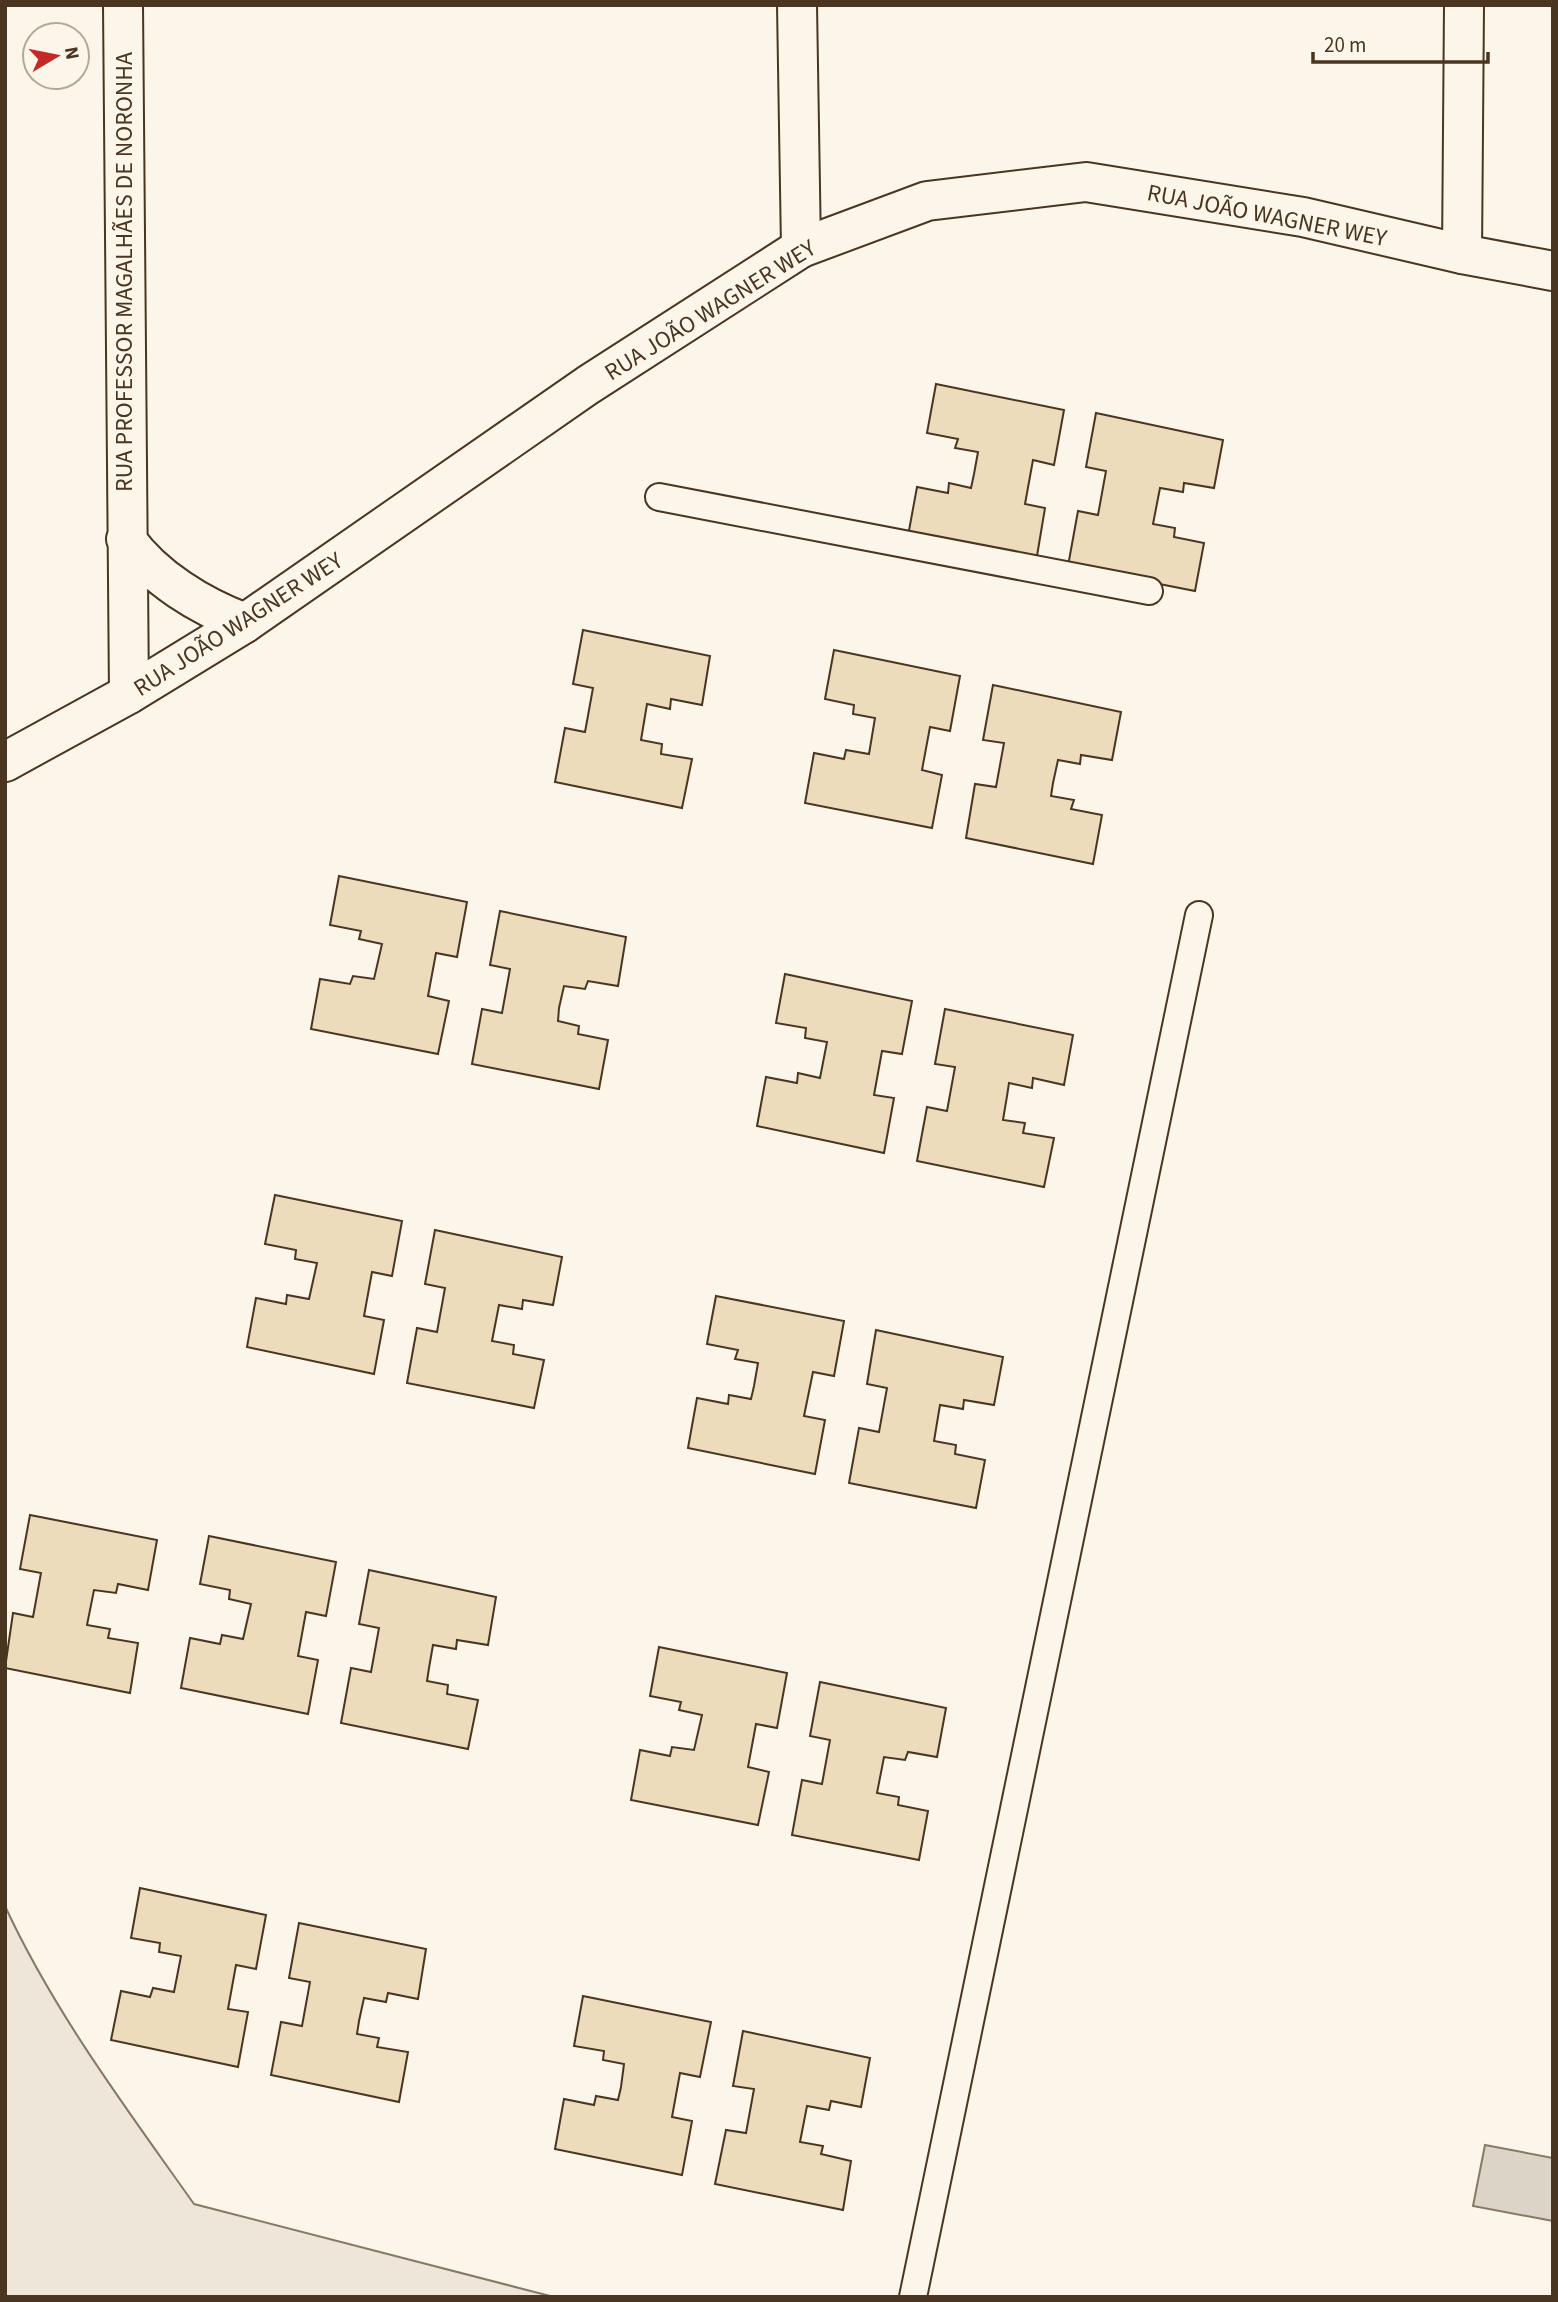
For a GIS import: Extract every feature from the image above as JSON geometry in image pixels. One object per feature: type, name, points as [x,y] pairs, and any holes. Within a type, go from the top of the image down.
[{"type":"main road","name":"RUA PROFESSOR MAGALHÃES DE NORONHA","points":[[123,5],[129,694]]},
{"type":"main road","points":[[797,5],[801,248]]},
{"type":"main road","points":[[1461,254],[1464,5]]},
{"type":"main road","name":"RUA JOÃO WAGNER WEY","points":[[5,762],[129,694],[245,623],[588,385],[801,248],[927,201],[1086,183],[1303,217],[1461,254],[1553,271]]},
{"type":"main road","points":[[126,539],[142,561],[172,583],[207,607],[245,623]]},
{"type":"lane","points":[[659,497],[1149,592]]},
{"type":"lane","points":[[913,2297],[1199,915]]},
{"type":"shaded area","points":[[5,1906],[68,2022],[194,2204],[554,2297],[5,2297]]},
{"type":"shaded area","points":[[1485,2145],[1553,2158],[1553,2221],[1473,2206]]},
{"type":"building","points":[[936,384],[1064,410],[1054,465],[1033,460],[1025,504],[1045,508],[1036,562],[908,536],[917,487],[948,493],[949,483],[971,488],[974,474],[978,452],[955,448],[958,439],[927,433]]},
{"type":"building","points":[[1096,413],[1223,440],[1214,488],[1184,483],[1183,492],[1160,488],[1153,524],[1175,528],[1174,537],[1204,543],[1195,591],[1068,566],[1078,511],[1098,515],[1106,471],[1086,467]]},
{"type":"building","points":[[583,630],[710,656],[702,705],[671,699],[670,709],[647,704],[641,740],[662,744],[661,754],[692,759],[682,808],[555,782],[565,728],[585,732],[593,688],[573,684]]},
{"type":"building","points":[[834,650],[960,676],[950,731],[930,727],[922,770],[942,775],[932,828],[805,803],[814,753],[844,759],[846,750],[869,754],[875,718],[853,714],[854,705],[825,699]]},
{"type":"building","points":[[993,685],[1121,712],[1112,760],[1081,755],[1080,764],[1058,760],[1053,783],[1051,796],[1074,800],[1071,809],[1102,815],[1093,864],[966,838],[975,784],[996,787],[1004,743],[983,740]]},
{"type":"building","points":[[339,876],[467,902],[457,957],[436,953],[428,996],[449,1001],[438,1054],[311,1029],[320,979],[350,984],[353,976],[374,979],[382,944],[359,939],[361,931],[330,925]]},
{"type":"building","points":[[500,911],[626,937],[618,986],[588,981],[585,989],[564,986],[559,1008],[558,1021],[579,1026],[578,1034],[608,1040],[599,1089],[472,1064],[482,1009],[502,1013],[510,969],[490,965]]},
{"type":"building","points":[[785,974],[912,1001],[902,1054],[882,1051],[874,1095],[894,1098],[884,1153],[757,1126],[766,1077],[797,1083],[798,1073],[820,1078],[827,1042],[805,1038],[806,1028],[776,1023]]},
{"type":"building","points":[[945,1009],[1073,1035],[1064,1085],[1033,1078],[1032,1088],[1009,1083],[1003,1120],[1025,1123],[1023,1133],[1054,1138],[1044,1187],[917,1161],[927,1107],[947,1111],[955,1067],[935,1064]]},
{"type":"building","points":[[275,1195],[402,1221],[392,1276],[372,1272],[364,1316],[384,1320],[374,1374],[247,1347],[256,1298],[286,1304],[287,1295],[309,1299],[317,1263],[295,1259],[296,1250],[265,1244]]},
{"type":"building","points":[[435,1230],[562,1257],[553,1305],[523,1300],[522,1309],[499,1305],[492,1341],[514,1345],[513,1354],[544,1360],[534,1408],[407,1383],[417,1328],[437,1332],[445,1288],[425,1284]]},
{"type":"building","points":[[716,1296],[844,1321],[834,1376],[813,1372],[804,1416],[825,1420],[815,1474],[688,1448],[697,1398],[728,1404],[729,1395],[751,1399],[754,1386],[758,1363],[735,1359],[738,1350],[707,1344]]},
{"type":"building","points":[[876,1330],[1003,1357],[994,1405],[964,1400],[963,1409],[940,1405],[934,1441],[956,1445],[955,1454],[985,1460],[976,1508],[849,1483],[859,1428],[879,1432],[887,1388],[867,1384]]},
{"type":"building","points":[[30,1515],[157,1540],[148,1590],[118,1584],[116,1593],[94,1590],[87,1625],[110,1629],[108,1638],[138,1643],[130,1693],[5,1668],[13,1613],[33,1617],[41,1573],[20,1569]]},
{"type":"building","points":[[209,1536],[336,1562],[326,1616],[306,1612],[298,1656],[318,1660],[308,1714],[181,1688],[190,1638],[220,1644],[222,1635],[243,1639],[251,1604],[229,1599],[230,1590],[200,1584]]},
{"type":"building","points":[[369,1570],[496,1597],[488,1645],[457,1640],[456,1649],[433,1645],[427,1681],[448,1685],[447,1694],[478,1700],[468,1749],[341,1723],[351,1668],[371,1672],[379,1628],[359,1624]]},
{"type":"building","points":[[659,1647],[787,1673],[777,1728],[756,1724],[748,1767],[769,1772],[758,1825],[631,1800],[640,1750],[670,1756],[672,1747],[694,1750],[702,1715],[679,1710],[681,1702],[650,1696]]},
{"type":"building","points":[[820,1682],[946,1708],[937,1757],[908,1752],[905,1760],[884,1757],[877,1793],[899,1797],[898,1805],[928,1811],[919,1860],[792,1835],[802,1780],[822,1784],[830,1740],[810,1736]]},
{"type":"building","points":[[140,1888],[266,1915],[256,1969],[236,1965],[228,2009],[248,2012],[238,2067],[111,2040],[121,1991],[150,1997],[153,1988],[174,1992],[181,1956],[159,1952],[160,1943],[131,1938]]},
{"type":"building","points":[[299,1923],[426,1949],[418,1999],[388,1993],[386,2002],[364,1998],[359,2021],[357,2034],[379,2038],[377,2047],[408,2052],[399,2102],[271,2075],[281,2022],[302,2026],[310,1982],[289,1978]]},
{"type":"building","points":[[583,1996],[711,2022],[700,2077],[680,2073],[672,2117],[692,2121],[682,2175],[555,2149],[564,2099],[594,2105],[596,2096],[618,2100],[621,2087],[624,2064],[603,2060],[604,2051],[574,2046]]},
{"type":"building","points":[[743,2031],[870,2058],[861,2107],[831,2101],[829,2110],[807,2106],[800,2142],[823,2146],[821,2154],[851,2161],[843,2210],[715,2184],[726,2130],[746,2133],[754,2089],[733,2086]]}]
